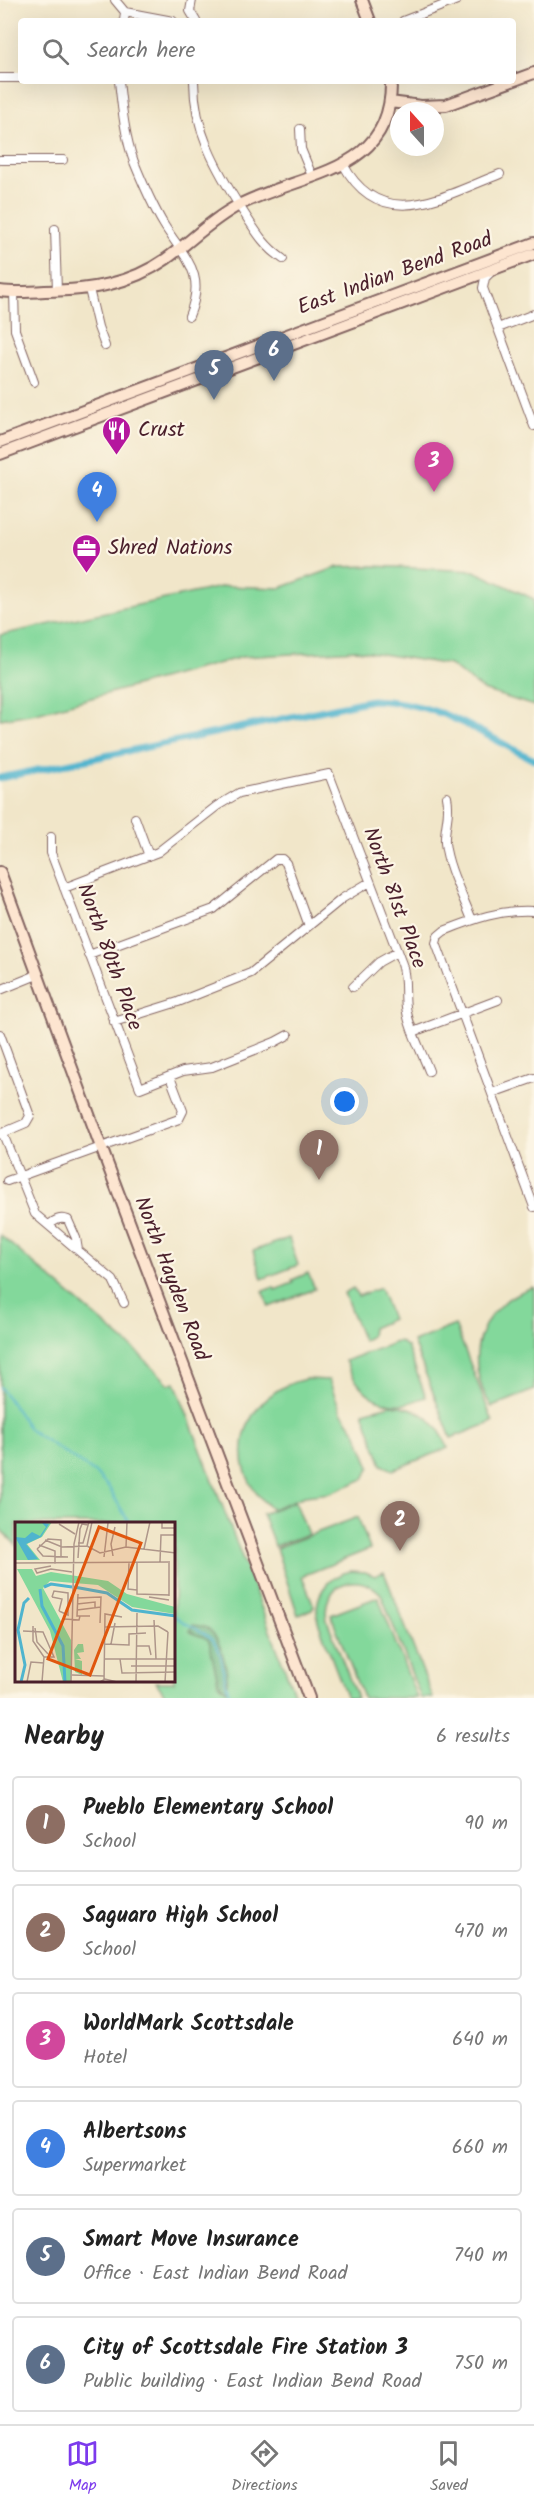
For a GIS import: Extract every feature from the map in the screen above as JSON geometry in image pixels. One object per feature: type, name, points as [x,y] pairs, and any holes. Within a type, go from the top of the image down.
[{"type":"main road","points":[[362,0],[369,18]]},
{"type":"main road","points":[[516,80],[534,73]]},
{"type":"main road","points":[[0,291],[89,289],[118,283],[140,274],[167,258],[217,218],[239,205],[344,164],[360,154],[376,138],[383,127],[390,102],[391,84]]},
{"type":"main road","points":[[444,105],[504,84]]},
{"type":"main road","name":"East Indian Bend Road","points":[[0,442],[534,243]]},
{"type":"main road","name":"East Indian Bend Road","points":[[0,454],[534,254]]},
{"type":"main road","name":"North Hayden Road","points":[[0,872],[101,1148],[309,1698]]},
{"type":"street","points":[[115,0],[125,12],[157,18]]},
{"type":"street","points":[[192,0],[190,11],[194,18]]},
{"type":"street","points":[[411,18],[457,0]]},
{"type":"street","points":[[124,18],[125,12]]},
{"type":"street","points":[[0,78],[18,78]]},
{"type":"street","points":[[119,84],[133,159],[152,204],[192,267],[196,278],[197,291],[189,316]]},
{"type":"street","points":[[194,84],[198,118],[209,153],[260,239],[283,259]]},
{"type":"street","points":[[300,129],[301,149],[312,176]]},
{"type":"street","points":[[0,160],[63,160]]},
{"type":"street","points":[[344,164],[352,178],[376,200],[400,206],[427,202],[500,174]]},
{"type":"street","points":[[55,229],[57,291]]},
{"type":"street","points":[[493,270],[485,278],[483,288],[531,407],[534,426]]},
{"type":"street","points":[[89,289],[105,346]]},
{"type":"street","points":[[14,292],[15,330],[34,382]]},
{"type":"street","points":[[498,328],[534,314]]},
{"type":"street","name":"North 81st Place","points":[[149,856],[168,846],[217,806],[239,793],[329,774],[406,976],[406,1006],[413,1032],[429,1071]]},
{"type":"street","points":[[447,796],[450,810],[445,833],[447,853],[472,920]]},
{"type":"street","points":[[64,888],[149,856],[135,818]]},
{"type":"street","name":"North 80th Place","points":[[51,837],[51,854],[140,1088],[170,1077]]},
{"type":"street","points":[[89,955],[214,909],[276,859],[282,859],[286,863],[309,926]]},
{"type":"street","points":[[114,1022],[178,1002],[250,973],[348,894],[370,882]]},
{"type":"street","points":[[534,911],[512,910],[491,913],[444,931],[438,936],[436,942],[534,1207]]},
{"type":"street","points":[[353,987],[379,962],[397,952]]},
{"type":"street","points":[[0,990],[37,975]]},
{"type":"street","points":[[413,1032],[498,1000]]},
{"type":"street","points":[[0,1034],[29,1112],[29,1120],[22,1126],[1,1134],[32,1208],[116,1284],[124,1304]]},
{"type":"street","points":[[7,1181],[173,1123],[182,1116],[181,1105],[170,1077],[183,1071],[212,1067],[288,1035]]},
{"type":"street","points":[[492,1093],[534,1078]]},
{"type":"street","points":[[49,1225],[55,1220],[63,1218],[68,1220],[76,1238],[78,1250]]},
{"type":"green space","points":[[373,566],[474,571],[534,599],[534,706],[483,690],[450,665],[357,650],[242,657],[36,713],[0,719],[0,635],[225,586],[280,588],[338,567]]},
{"type":"green space","points":[[0,1235],[136,1351],[169,1384],[175,1382],[296,1698],[167,1698],[157,1683],[176,1683],[176,1522],[15,1522],[15,1544],[0,1529]]},
{"type":"green space","points":[[289,1238],[298,1265],[262,1279],[253,1251]]},
{"type":"green space","points":[[308,1273],[315,1289],[269,1307],[263,1291],[274,1287],[275,1290],[293,1283],[292,1280]]},
{"type":"green space","points":[[534,1287],[534,1390],[492,1407],[482,1389],[477,1371],[477,1352],[481,1335],[489,1319],[500,1305],[515,1295]]},
{"type":"green space","points":[[353,1288],[358,1296],[380,1288],[392,1319],[372,1328],[371,1336],[363,1341],[344,1293]]},
{"type":"green space","points":[[455,1325],[493,1422],[451,1438],[413,1342]]},
{"type":"green space","points":[[399,1341],[407,1347],[426,1397],[393,1404],[383,1402],[367,1393],[354,1378],[345,1361]]},
{"type":"green space","points":[[306,1379],[329,1380],[341,1412],[356,1432],[370,1467],[364,1479],[330,1493],[305,1496],[272,1509],[256,1492],[246,1473],[243,1453],[245,1433],[253,1415],[266,1399],[284,1387]]},
{"type":"green space","points":[[390,1405],[409,1408],[426,1417],[439,1430],[448,1448],[393,1470],[382,1465],[363,1412]]},
{"type":"green space","points":[[295,1501],[308,1534],[275,1546],[262,1514]]},
{"type":"green space","points":[[358,1517],[370,1549],[302,1576],[314,1606],[312,1610],[298,1615],[276,1548]]},
{"type":"green space","points":[[351,1571],[365,1572],[375,1576],[384,1572],[433,1698],[421,1698],[381,1594],[372,1587],[352,1582],[335,1590],[326,1608],[327,1620],[357,1698],[347,1698],[318,1622],[317,1613],[323,1589],[335,1578]]},
{"type":"green space","points":[[378,1597],[417,1698],[363,1698],[331,1615]]},
{"type":"green space","points":[[193,1625],[207,1628],[216,1639],[226,1667],[226,1690],[218,1682],[209,1641],[190,1631]]},
{"type":"waterway","points":[[0,778],[372,700],[396,702],[438,712],[534,760]]},
{"type":"waterway","points":[[0,1387],[30,1430],[94,1472],[109,1488],[129,1522]]},
{"type":"waterway","points":[[176,1617],[213,1641],[220,1654],[226,1684],[232,1698]]},
{"type":"place","name":"City of Scottsdale Fire Station 3","points":[[274,381]]},
{"type":"place","name":"Smart Move Insurance","points":[[214,400]]},
{"type":"place","name":"Crust","points":[[117,456]]},
{"type":"place","name":"WorldMark Scottsdale","points":[[434,492]]},
{"type":"place","name":"Albertsons","points":[[97,522]]},
{"type":"place","name":"Shred Nations","points":[[87,574]]},
{"type":"place","name":"Pueblo Elementary School","points":[[319,1180]]},
{"type":"place","name":"Saguaro High School","points":[[400,1551]]}]
